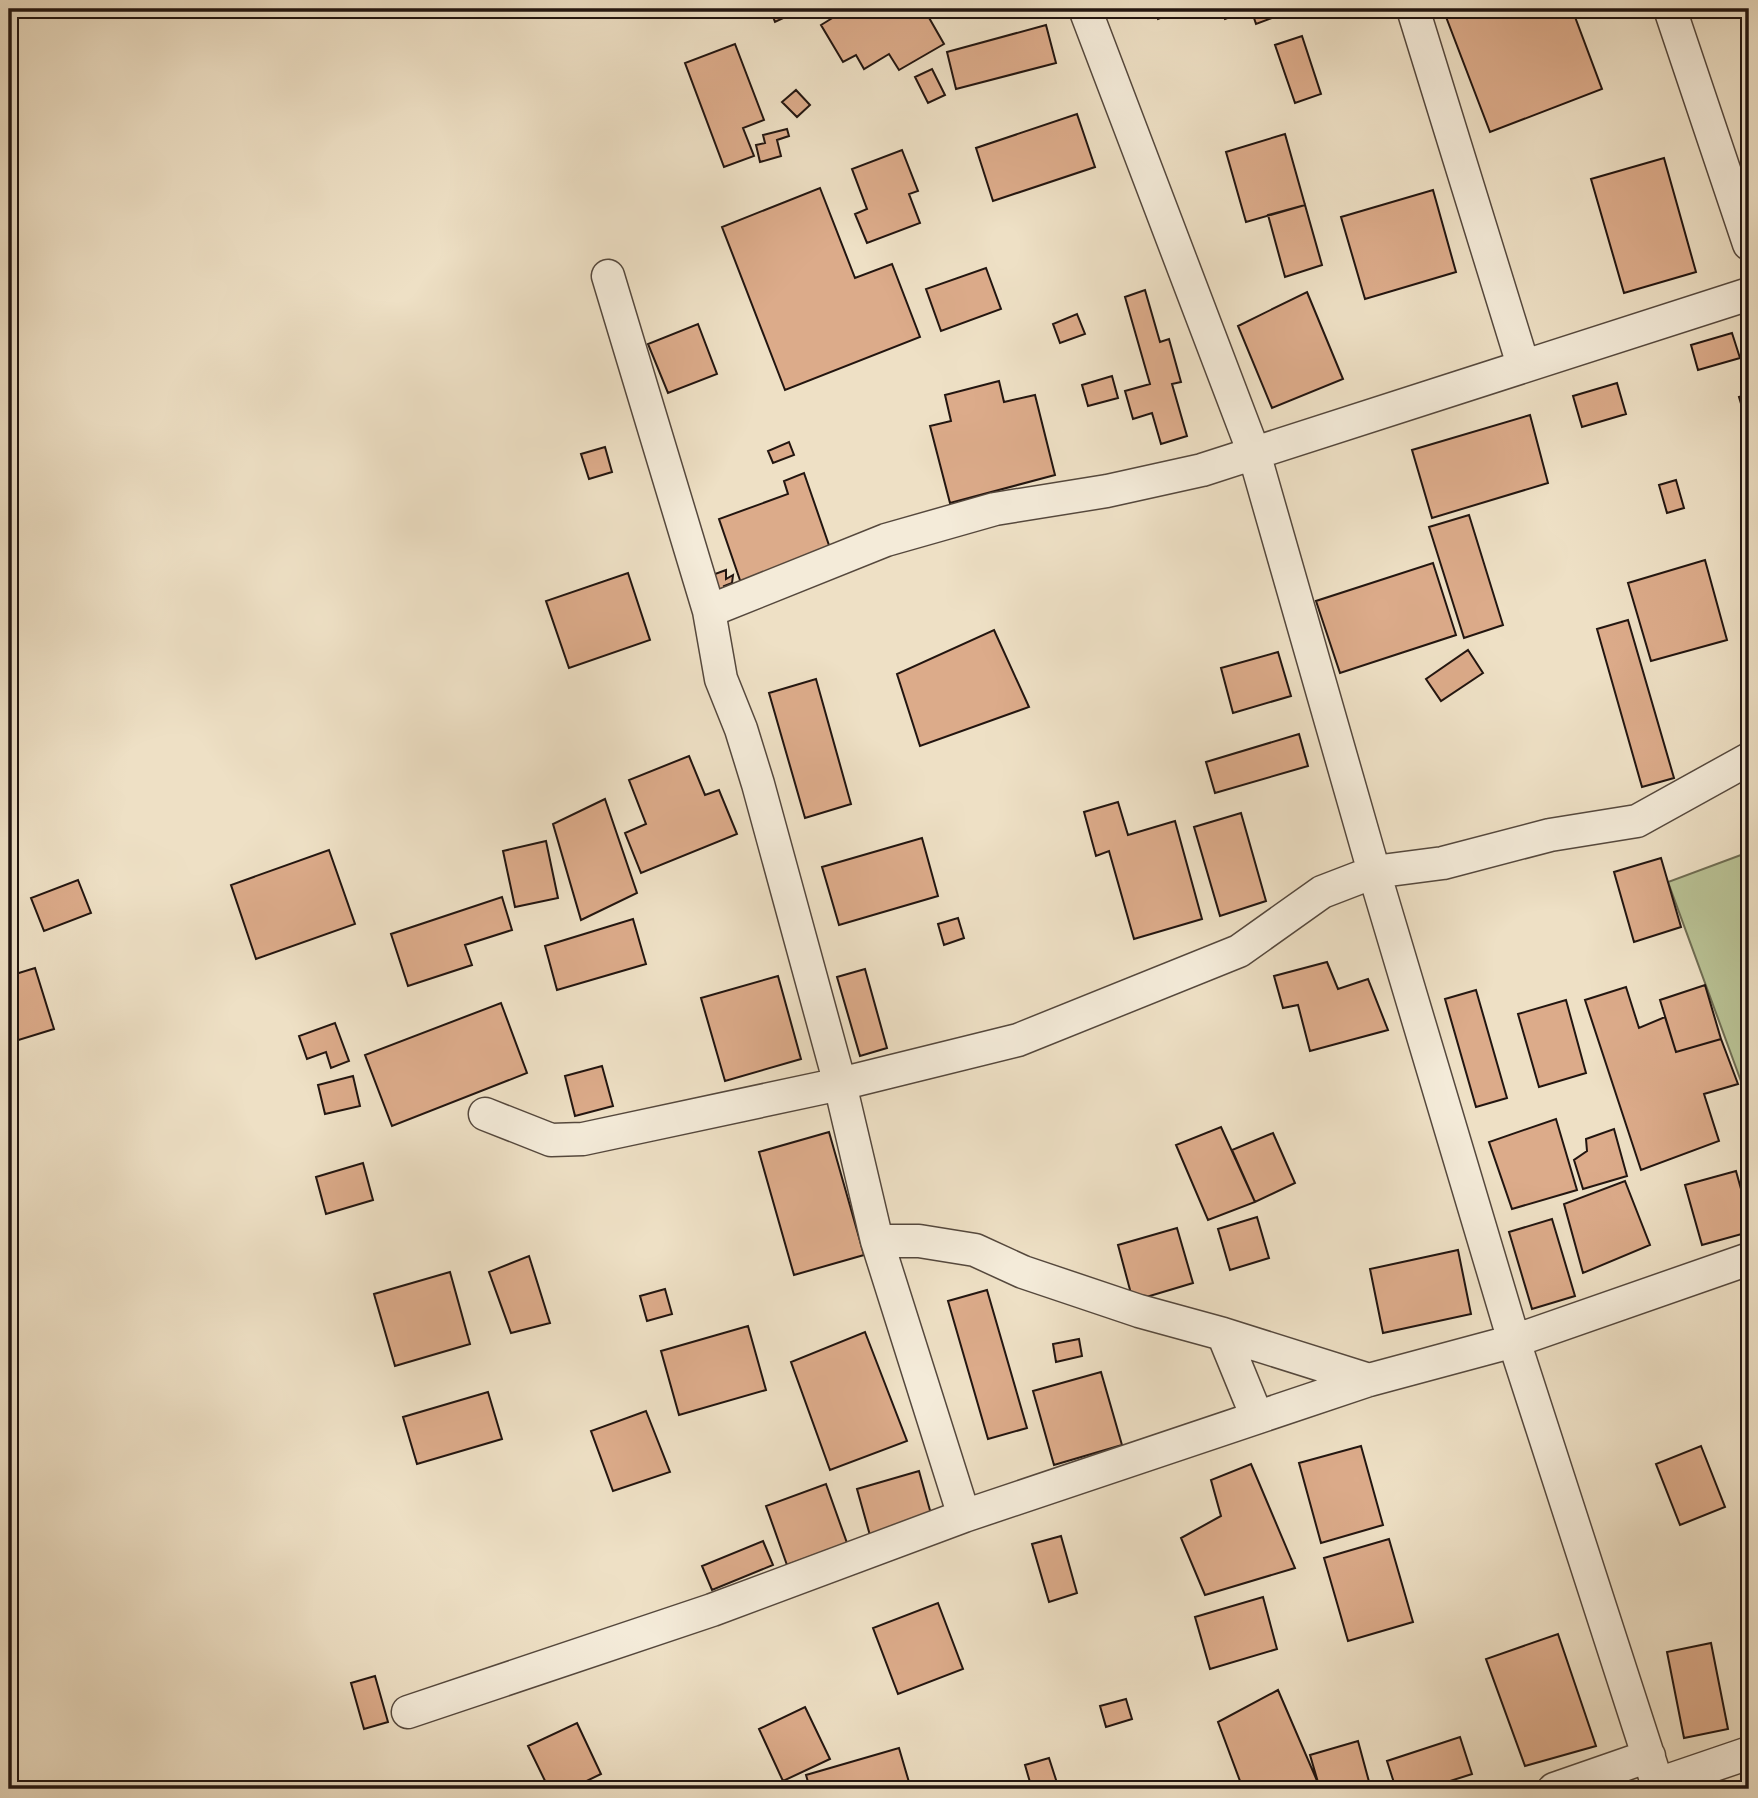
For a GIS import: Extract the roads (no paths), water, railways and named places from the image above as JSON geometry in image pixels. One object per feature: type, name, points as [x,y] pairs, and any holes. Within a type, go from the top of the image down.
[{"type":"street","points":[[1085,9],[1254,453],[1374,872],[1514,1341],[1655,1776]]},
{"type":"street","points":[[1413,9],[1524,365]]},
{"type":"street","points":[[1670,9],[1749,244]]},
{"type":"street","points":[[608,276],[709,611],[721,679],[741,729],[758,784],[840,1084],[877,1241],[964,1516]]},
{"type":"street","points":[[709,611],[886,540],[995,509],[1107,491],[1202,470],[1749,294]]},
{"type":"street","points":[[485,1114],[551,1140],[583,1139],[840,1084],[1018,1040],[1238,951],[1322,892],[1374,872],[1443,863],[1550,835],[1637,821],[1749,759]]},
{"type":"street","points":[[877,1241],[919,1241],[975,1250],[1049,1281],[1139,1311],[1370,1380]]},
{"type":"street","points":[[408,1712],[712,1610],[964,1516],[1257,1417],[1370,1380],[1514,1341],[1749,1259]]},
{"type":"street","points":[[1223,1334],[1257,1417]]},
{"type":"street","points":[[1554,1789],[1655,1776],[1749,1753]]}]
